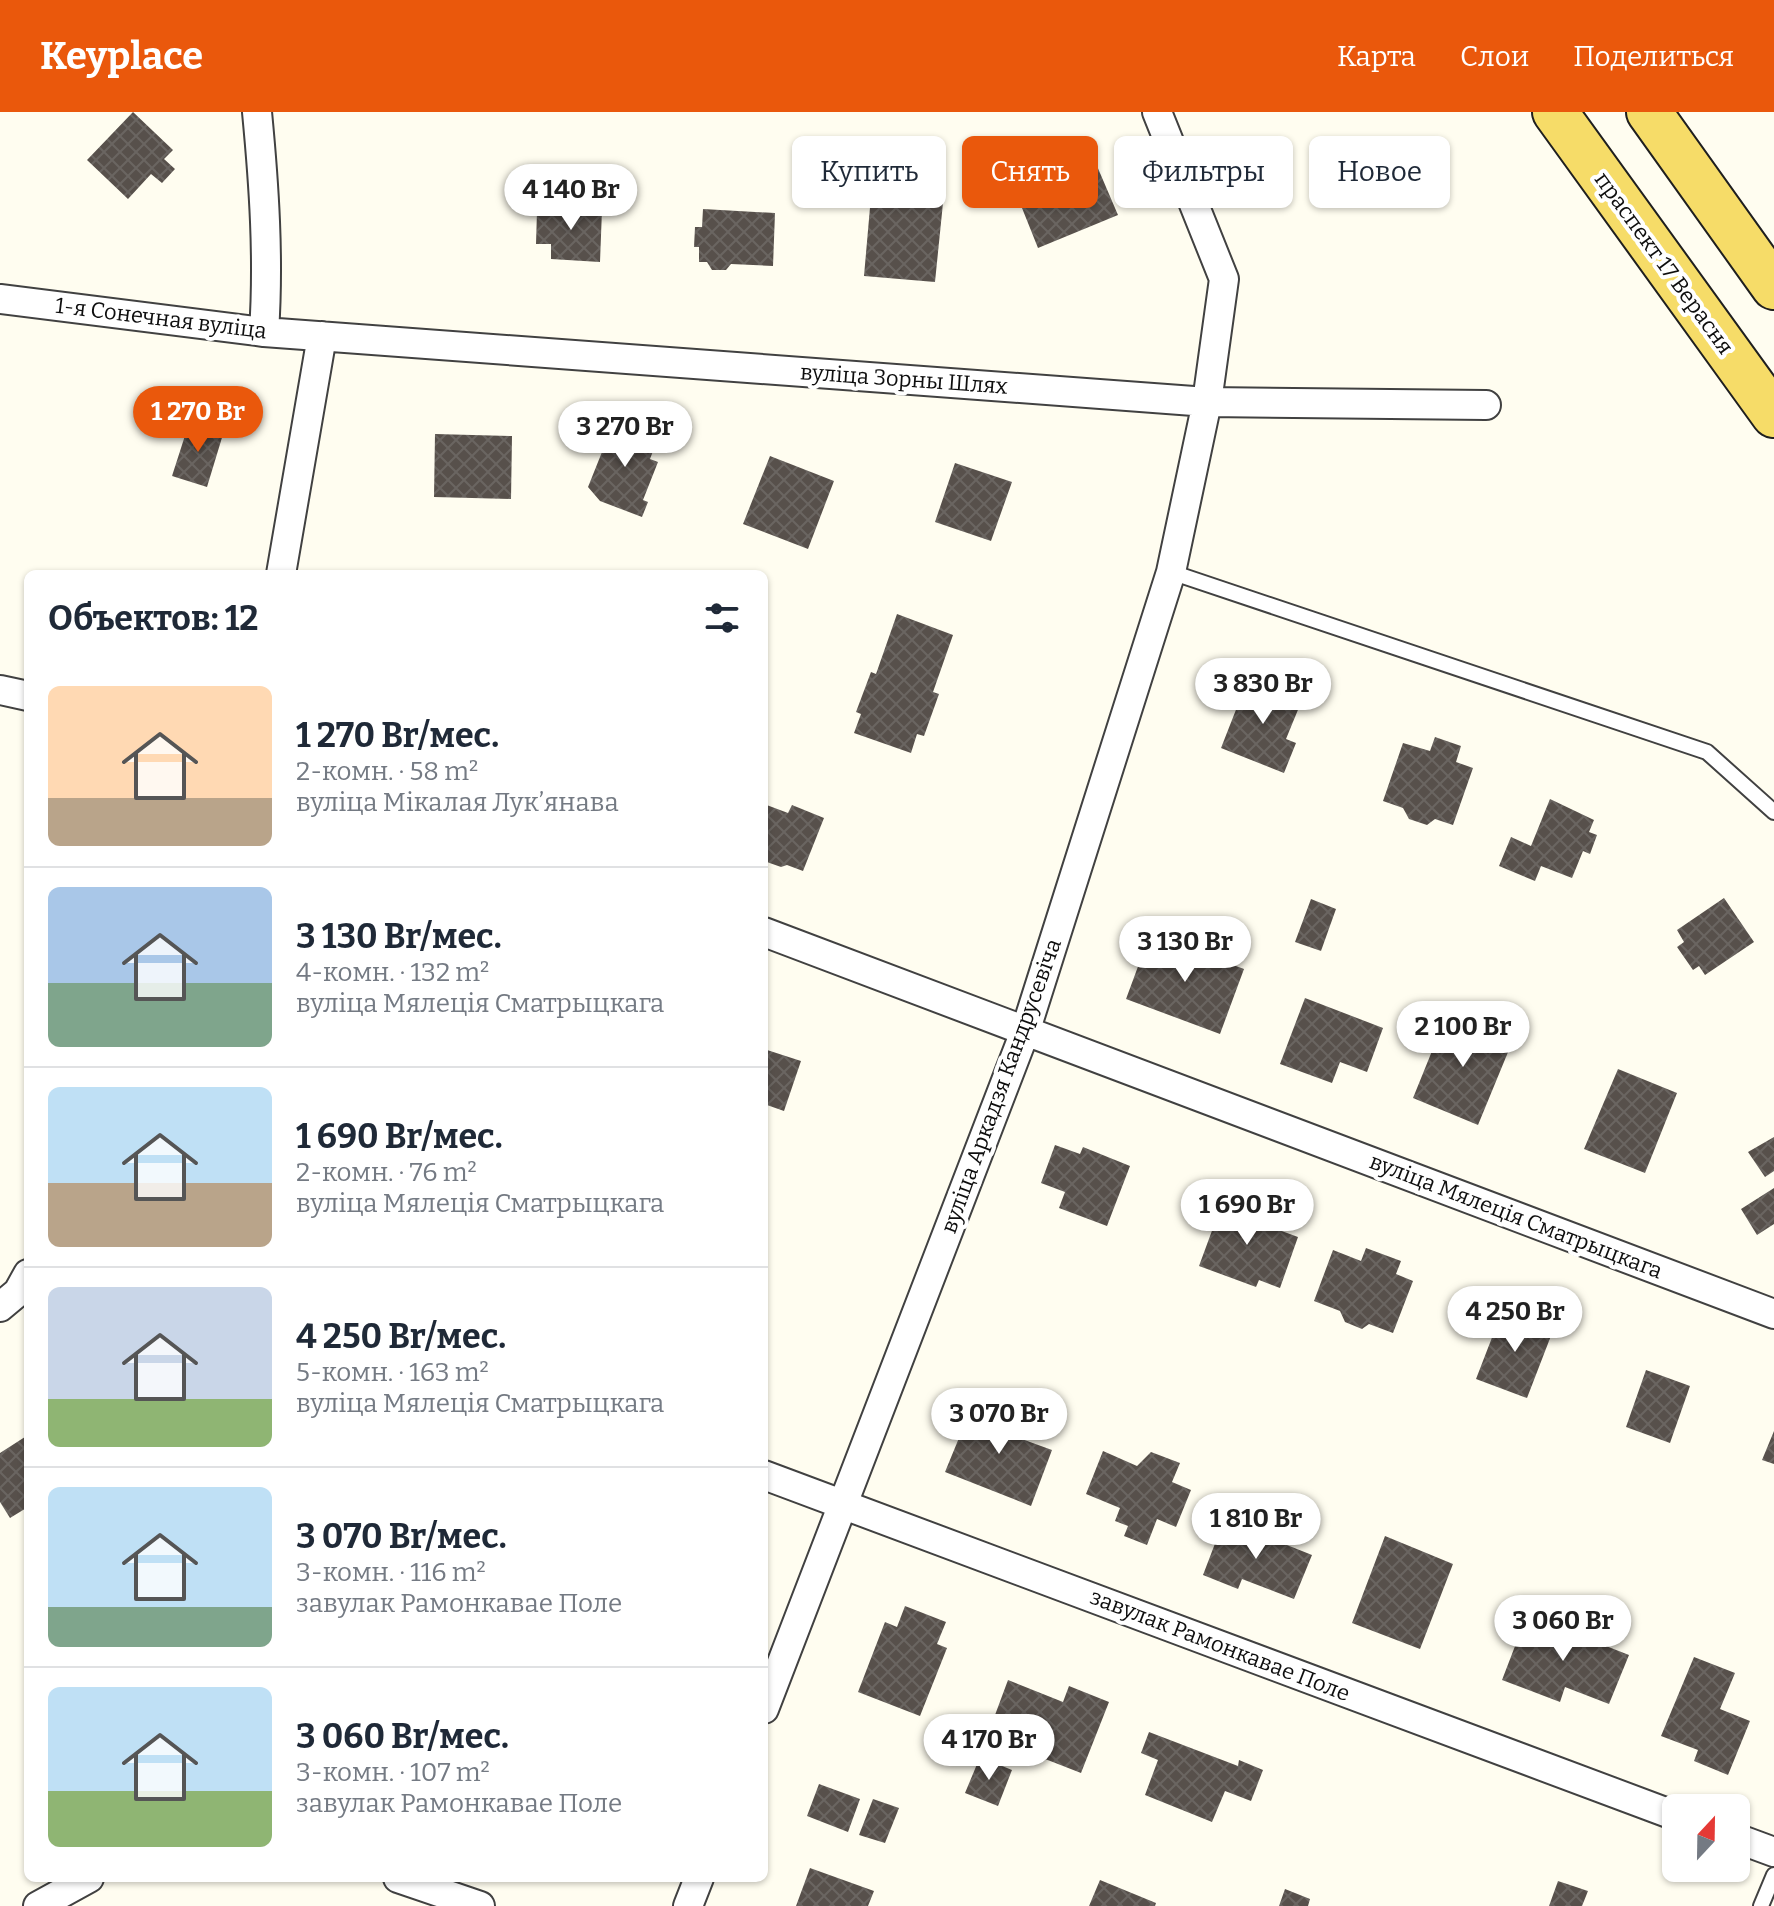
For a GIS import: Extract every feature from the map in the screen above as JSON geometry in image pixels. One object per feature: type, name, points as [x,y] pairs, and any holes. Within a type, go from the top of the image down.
[{"type":"main road","name":"праспект 17 Верасня","points":[[1555,112],[1774,415]]},
{"type":"main road","points":[[1649,112],[1774,287]]},
{"type":"street","points":[[257,112],[266,233],[264,332]]},
{"type":"street","name":"вуліца Аркадзя Кандрусевіча","points":[[768,1699],[1026,1029],[1171,572],[1207,402],[1224,279],[1157,112]]},
{"type":"street","name":"1-я Сонечная вуліца","points":[[0,299],[264,332],[322,336]]},
{"type":"street","points":[[282,570],[322,336]]},
{"type":"street","name":"вуліца Зорны Шлях","points":[[322,336],[1207,402],[1486,405]]},
{"type":"street","points":[[0,690],[24,695]]},
{"type":"street","name":"вуліца Мялеція Сматрыцкага","points":[[768,933],[1774,1314]]},
{"type":"street","points":[[0,1307],[18,1292],[24,1281]]},
{"type":"street","name":"завулак Рамонкавае Поле","points":[[768,1476],[1662,1811]]},
{"type":"street","points":[[1750,1843],[1774,1852]]},
{"type":"street","points":[[38,1906],[82,1882]]},
{"type":"street","points":[[410,1882],[480,1906]]},
{"type":"street","points":[[688,1906],[697,1882]]},
{"type":"lane","points":[[1171,572],[1707,752],[1774,812]]},
{"type":"lane","points":[[1761,1906],[1774,1875]]},
{"type":"building","points":[[133,112],[173,150],[164,159],[175,169],[162,183],[151,174],[128,199],[87,160]]},
{"type":"building","points":[[1098,168],[1118,215],[1038,248],[1022,208],[1098,208]]},
{"type":"building","points":[[555,201],[581,202],[581,210],[602,210],[600,262],[551,259],[551,244],[536,244],[537,211],[554,211]]},
{"type":"building","points":[[870,208],[942,208],[935,282],[864,276]]},
{"type":"building","points":[[703,209],[775,213],[773,266],[731,264],[726,270],[712,270],[707,262],[699,262],[699,247],[694,247],[695,227],[702,227]]},
{"type":"building","points":[[190,420],[224,431],[207,487],[172,476]]},
{"type":"building","points":[[622,420],[639,427],[644,433],[642,437],[656,443],[650,459],[658,462],[643,500],[648,502],[642,517],[600,501],[588,487],[614,422]]},
{"type":"building","points":[[435,434],[512,436],[511,499],[434,497]]},
{"type":"building","points":[[770,456],[834,481],[808,549],[743,524]]},
{"type":"building","points":[[955,463],[1012,482],[991,541],[935,522]]},
{"type":"building","points":[[897,614],[953,635],[933,692],[939,694],[924,736],[917,734],[911,753],[854,733],[861,714],[856,712],[871,672],[876,674]]},
{"type":"building","points":[[1248,679],[1302,700],[1286,739],[1296,743],[1284,773],[1221,748]]},
{"type":"building","points":[[1435,737],[1461,746],[1456,762],[1473,768],[1453,825],[1435,819],[1427,825],[1409,819],[1403,808],[1383,801],[1403,743],[1430,751]]},
{"type":"building","points":[[1550,799],[1594,820],[1589,832],[1597,835],[1590,854],[1583,851],[1572,878],[1541,866],[1535,881],[1499,866],[1511,837],[1531,846]]},
{"type":"building","points":[[792,805],[824,818],[803,871],[787,865],[781,867],[768,862],[768,806],[788,813]]},
{"type":"building","points":[[1724,898],[1754,942],[1705,975],[1699,966],[1693,970],[1677,947],[1684,942],[1677,930]]},
{"type":"building","points":[[1311,899],[1336,909],[1321,951],[1295,942]]},
{"type":"building","points":[[1150,934],[1244,969],[1220,1034],[1126,999]]},
{"type":"building","points":[[1305,998],[1383,1028],[1367,1072],[1340,1062],[1332,1083],[1280,1064]]},
{"type":"building","points":[[1447,1014],[1513,1040],[1478,1125],[1413,1098]]},
{"type":"building","points":[[768,1050],[801,1061],[784,1111],[768,1105]]},
{"type":"building","points":[[1618,1069],[1677,1093],[1645,1173],[1584,1149]]},
{"type":"building","points":[[1774,1137],[1774,1171],[1765,1177],[1748,1152]]},
{"type":"building","points":[[1055,1145],[1080,1154],[1083,1147],[1130,1166],[1107,1226],[1059,1208],[1065,1192],[1041,1183]]},
{"type":"building","points":[[1774,1188],[1774,1224],[1757,1235],[1741,1209]]},
{"type":"building","points":[[1224,1198],[1264,1212],[1260,1223],[1298,1237],[1280,1288],[1259,1280],[1256,1287],[1199,1266]]},
{"type":"building","points":[[1366,1248],[1401,1261],[1396,1274],[1413,1281],[1393,1333],[1369,1324],[1362,1329],[1345,1322],[1340,1311],[1314,1301],[1333,1250],[1361,1261]]},
{"type":"building","points":[[1503,1309],[1554,1328],[1527,1398],[1476,1379]]},
{"type":"building","points":[[1646,1370],[1690,1386],[1670,1443],[1626,1427]]},
{"type":"building","points":[[988,1404],[1026,1419],[1019,1438],[1052,1450],[1031,1506],[945,1472],[968,1416],[981,1421]]},
{"type":"building","points":[[1774,1431],[1774,1464],[1762,1460]]},
{"type":"building","points":[[24,1438],[24,1509],[10,1518],[0,1502],[0,1453]]},
{"type":"building","points":[[1103,1451],[1137,1466],[1151,1452],[1180,1463],[1172,1482],[1191,1490],[1176,1527],[1157,1519],[1147,1545],[1124,1536],[1128,1526],[1115,1521],[1120,1508],[1086,1494]]},
{"type":"building","points":[[1224,1520],[1312,1555],[1294,1599],[1242,1579],[1238,1589],[1203,1575]]},
{"type":"building","points":[[1385,1536],[1453,1564],[1420,1649],[1352,1623]]},
{"type":"building","points":[[905,1606],[946,1622],[937,1644],[947,1648],[920,1716],[858,1692],[885,1622],[897,1627]]},
{"type":"building","points":[[1527,1615],[1629,1655],[1609,1704],[1565,1687],[1560,1702],[1502,1680]]},
{"type":"building","points":[[1694,1657],[1735,1673],[1720,1709],[1750,1721],[1728,1775],[1694,1761],[1698,1750],[1661,1736]]},
{"type":"building","points":[[1008,1680],[1063,1702],[1069,1686],[1109,1702],[1081,1773],[1040,1757],[1048,1736],[995,1715]]},
{"type":"building","points":[[1149,1732],[1238,1766],[1239,1760],[1263,1770],[1251,1801],[1225,1791],[1212,1822],[1145,1795],[1158,1760],[1141,1753]]},
{"type":"building","points":[[980,1757],[1012,1770],[998,1806],[965,1793]]},
{"type":"building","points":[[819,1784],[860,1799],[848,1832],[807,1816]]},
{"type":"building","points":[[873,1799],[899,1808],[885,1843],[859,1835]]},
{"type":"building","points":[[810,1868],[874,1891],[868,1906],[796,1906]]},
{"type":"building","points":[[1100,1880],[1156,1903],[1155,1906],[1089,1906]]},
{"type":"building","points":[[1558,1881],[1588,1891],[1582,1906],[1549,1906]]},
{"type":"building","points":[[1285,1889],[1310,1899],[1308,1906],[1279,1906]]}]
